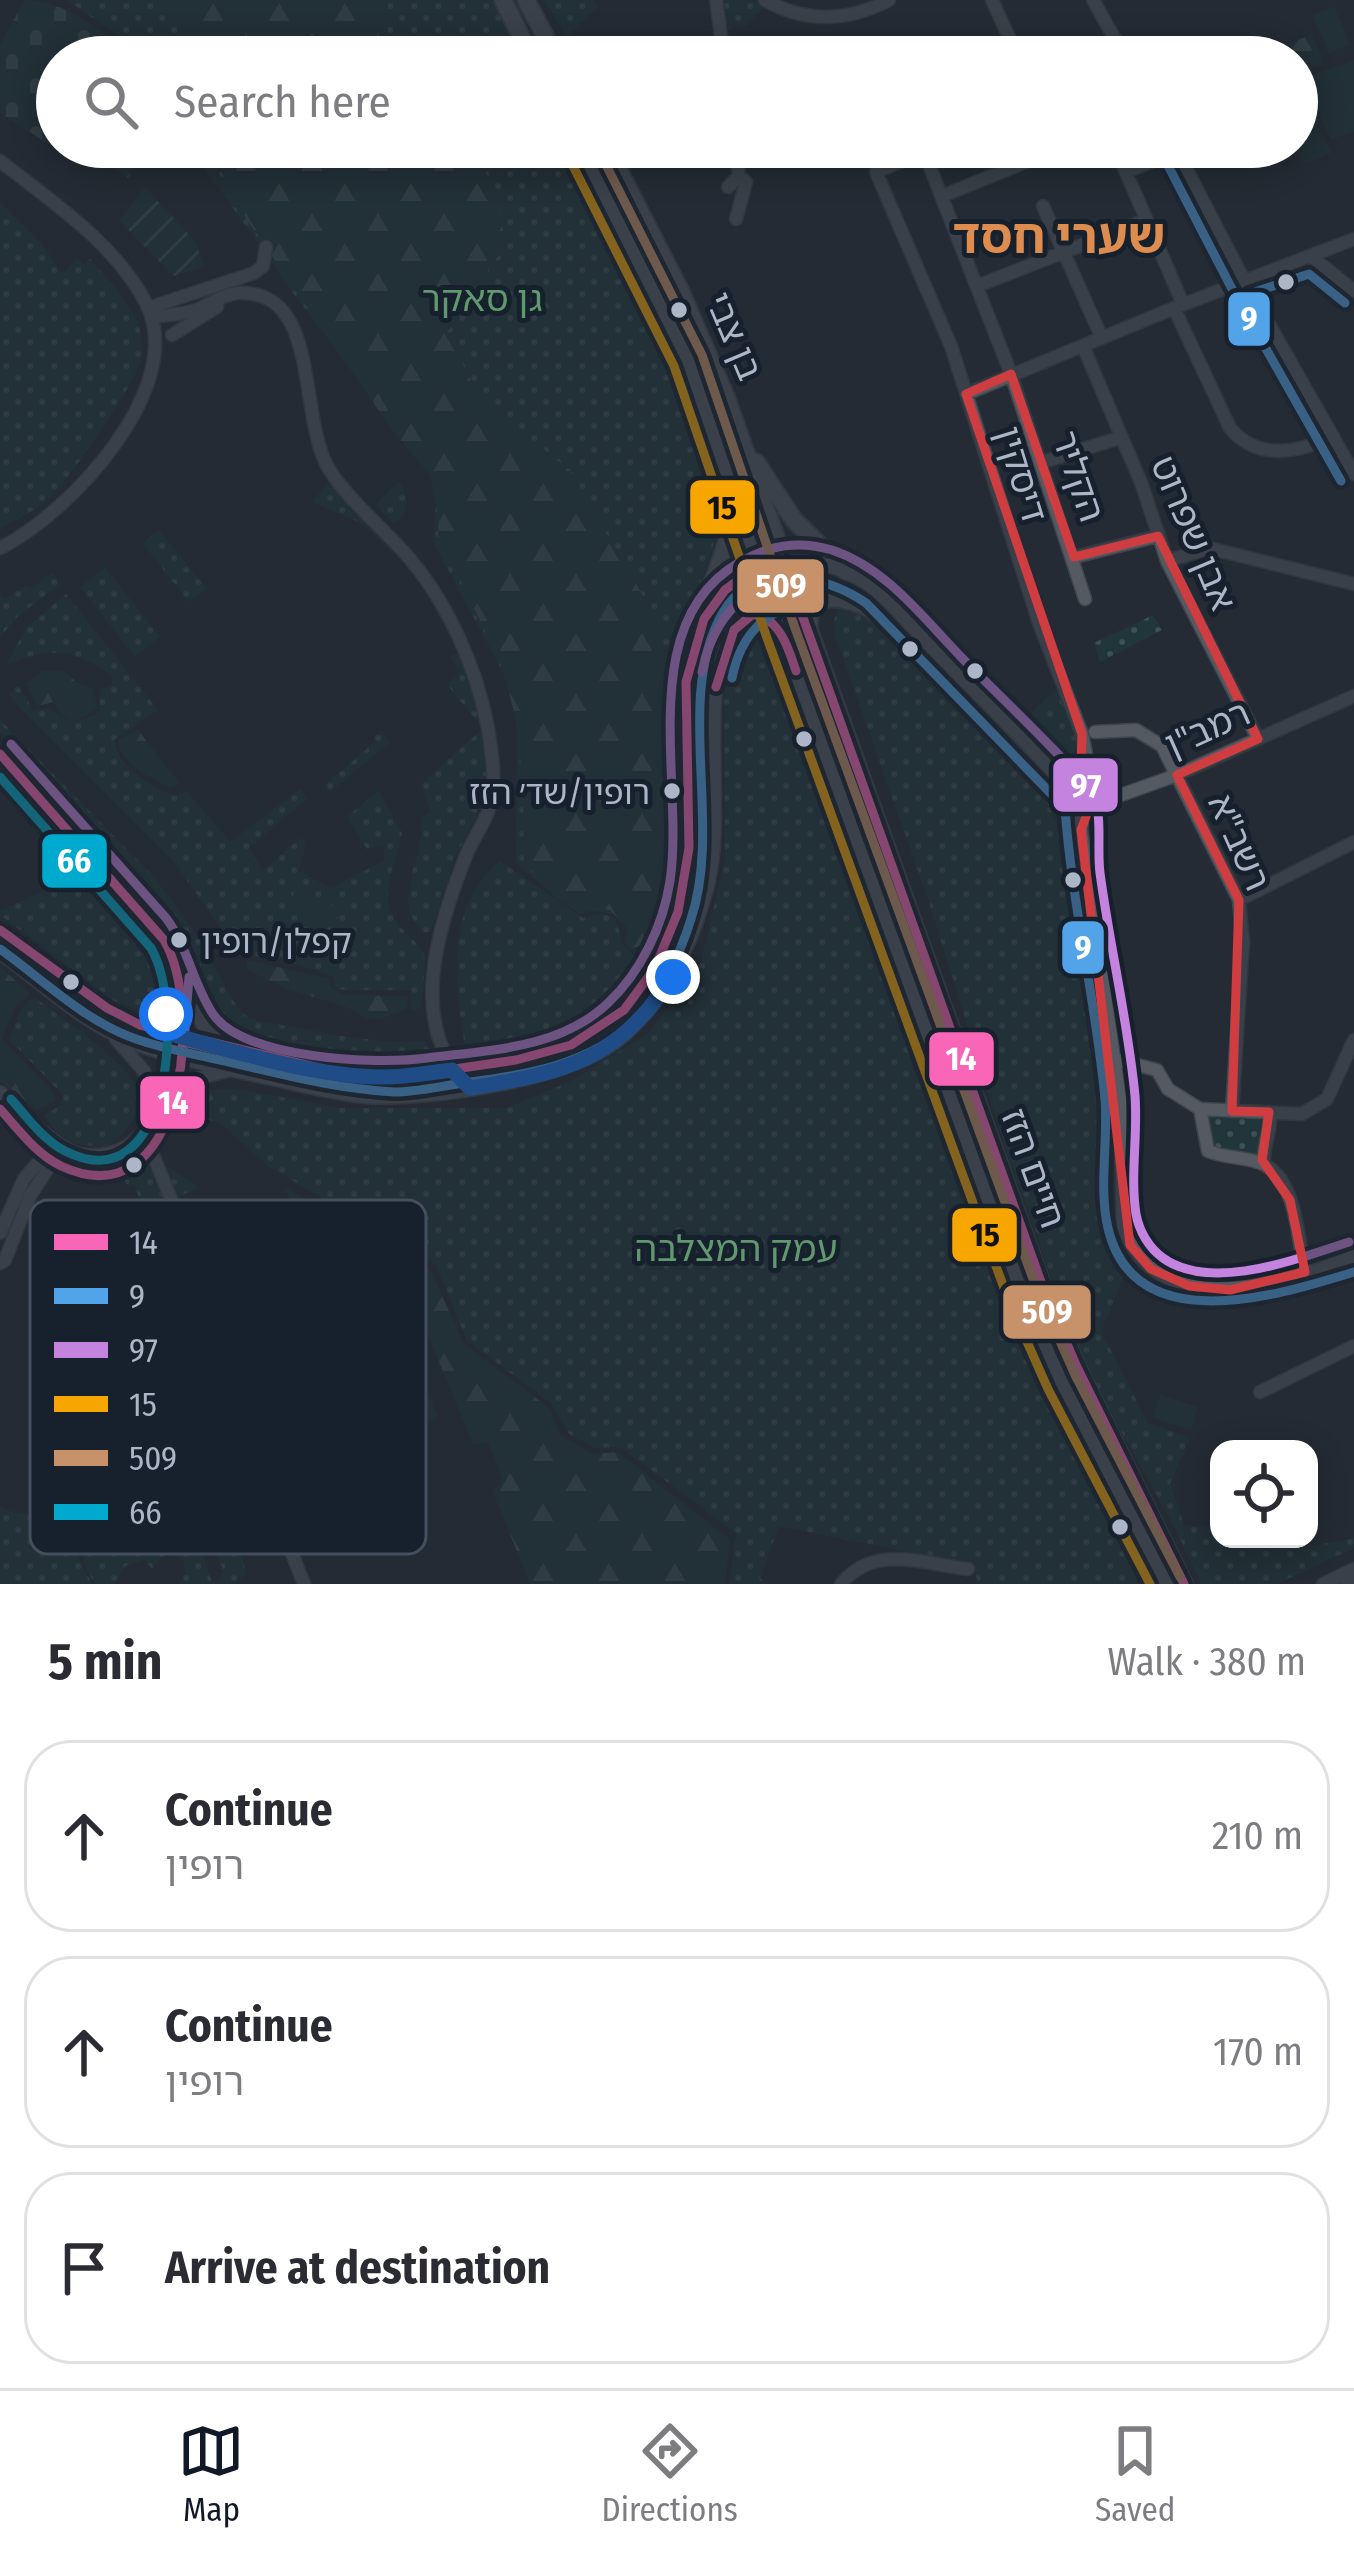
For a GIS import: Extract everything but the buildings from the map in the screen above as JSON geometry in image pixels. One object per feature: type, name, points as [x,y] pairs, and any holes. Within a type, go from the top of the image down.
[{"type":"main road","points":[[502,0],[520,36]]},
{"type":"main road","points":[[526,0],[545,36]]},
{"type":"main road","name":"בן צבי","points":[[591,168],[688,360],[758,567]]},
{"type":"main road","name":"בן צבי","points":[[618,168],[681,292],[782,559]]},
{"type":"main road","points":[[736,428],[794,520],[847,572]]},
{"type":"main road","points":[[697,636],[703,603],[732,522],[734,493]]},
{"type":"main road","name":"חיים הזז","points":[[782,559],[1045,1292],[1076,1367],[1184,1584]]},
{"type":"main road","name":"חיים הזז","points":[[758,567],[1022,1293],[1054,1369],[1167,1584]]},
{"type":"main road","points":[[813,643],[809,613],[814,603],[834,598],[863,605]]},
{"type":"main road","points":[[730,632],[758,615],[782,633]]},
{"type":"street","points":[[716,0],[721,36]]},
{"type":"street","points":[[765,0],[796,15],[827,18],[855,15],[890,0]]},
{"type":"street","points":[[992,0],[1008,36]]},
{"type":"street","points":[[1093,0],[1113,36]]},
{"type":"street","points":[[0,161],[89,233],[124,270],[150,313],[154,343],[132,416],[107,458],[67,502],[0,548]]},
{"type":"street","points":[[736,219],[747,187],[738,168]]},
{"type":"street","name":"דיסקין","points":[[885,168],[876,172],[942,324],[1086,754],[1081,830],[1120,1099],[1121,1216],[1130,1245],[1170,1280],[1216,1289],[1244,1287],[1354,1256]]},
{"type":"street","name":"הקליר","points":[[935,168],[1043,462],[1085,599]]},
{"type":"street","points":[[942,196],[1011,168]]},
{"type":"street","points":[[1124,168],[1230,428],[1243,442],[1264,450],[1313,446],[1333,436]]},
{"type":"street","points":[[1126,172],[1135,168]]},
{"type":"street","points":[[1186,168],[1354,474]]},
{"type":"street","points":[[728,187],[739,176]]},
{"type":"street","points":[[1043,206],[1102,338]]},
{"type":"street","points":[[977,286],[1146,220]]},
{"type":"street","points":[[966,394],[1354,239]]},
{"type":"street","points":[[150,313],[254,273],[263,266],[266,247]]},
{"type":"street","points":[[1312,256],[1354,291]]},
{"type":"street","points":[[150,313],[188,312],[231,294],[267,296],[281,306],[303,355],[309,413],[324,460],[422,573],[454,628],[481,701],[492,794],[460,870],[432,974],[432,1012],[442,1057],[470,1088]]},
{"type":"street","points":[[172,334],[246,294]]},
{"type":"street","name":"אבן שפרוט","points":[[1083,346],[1167,561],[1258,739]]},
{"type":"street","points":[[1043,462],[1122,437]]},
{"type":"street","points":[[1342,453],[1354,442]]},
{"type":"street","points":[[1074,557],[1158,536]]},
{"type":"street","points":[[1167,561],[1209,548],[1354,584]]},
{"type":"street","points":[[0,930],[106,1008],[140,1025],[362,1077],[400,1077],[534,1056],[587,1038],[624,1010],[656,968],[678,912],[688,861],[686,682],[697,636],[713,598],[729,583],[782,559],[811,560],[847,572],[889,603],[1080,801]]},
{"type":"street","points":[[106,1030],[183,1058],[359,1096],[401,1097],[470,1088],[559,1070],[596,1055],[625,1036],[673,977],[712,865],[717,803],[716,682],[721,652],[744,614],[792,588],[825,586],[863,605],[1081,830],[1091,812],[1108,800]]},
{"type":"street","name":"רמב\"ן","points":[[1046,790],[1063,800],[1108,800],[1177,775],[1354,696]]},
{"type":"street","name":"רשב\"א","points":[[1096,732],[1114,729],[1150,735],[1162,746],[1239,900],[1243,942],[1232,1111]]},
{"type":"street","points":[[0,754],[159,934],[175,962],[183,1058],[164,1131],[151,1150],[121,1169],[56,1177],[30,1196]]},
{"type":"street","points":[[1050,768],[1070,768],[1086,754]]},
{"type":"street","points":[[1239,900],[1354,842]]},
{"type":"street","points":[[0,953],[106,1030],[144,1071],[154,1112]]},
{"type":"street","points":[[178,998],[229,1049]]},
{"type":"street","points":[[140,1025],[161,1018],[178,998]]},
{"type":"street","points":[[0,1092],[59,1143],[87,1155],[116,1151],[138,1138],[154,1112],[168,1054],[178,1036]]},
{"type":"street","points":[[1114,1059],[1157,1070],[1168,1089],[1200,1108],[1302,1114],[1321,1105],[1334,1088],[1354,1040]]},
{"type":"street","points":[[176,1096],[206,1075],[237,1071]]},
{"type":"street","points":[[1200,1108],[1208,1151],[1264,1164],[1278,1174],[1290,1201],[1305,1272]]},
{"type":"street","points":[[0,1109],[49,1158],[86,1173]]},
{"type":"street","points":[[1264,1164],[1272,1125],[1269,1112]]},
{"type":"street","points":[[0,1233],[23,1179],[26,1153],[19,1130]]},
{"type":"street","points":[[0,1263],[59,1143]]},
{"type":"street","points":[[151,1150],[172,1200]]},
{"type":"street","points":[[23,1179],[49,1158]]},
{"type":"street","points":[[1259,1392],[1354,1346]]},
{"type":"street","points":[[292,1554],[304,1584]]},
{"type":"street","points":[[841,1584],[865,1563],[881,1559],[968,1569]]},
{"type":"street","points":[[1323,1584],[1354,1569]]},
{"type":"highlighted area","points":[[1011,374],[1074,557],[1158,536],[1258,739],[1177,775],[1239,900],[1232,1111],[1269,1112],[1262,1160],[1290,1200],[1305,1272],[1230,1290],[1189,1286],[1151,1269],[1130,1245],[1081,830],[1091,803],[1080,801],[1082,734],[966,394]]},
{"type":"green space","points":[[25,0],[70,12],[108,36],[36,36],[36,136],[0,113],[0,45]]},
{"type":"green space","points":[[67,0],[492,0],[510,36],[118,36]]},
{"type":"green space","points":[[158,0],[388,0],[389,36],[186,36]]},
{"type":"green space","points":[[544,0],[593,0],[598,7],[567,36]]},
{"type":"green space","points":[[724,0],[750,0],[763,8],[745,27],[728,29]]},
{"type":"green space","points":[[1334,6],[1350,44],[1329,53],[1312,15]]},
{"type":"green space","points":[[1354,60],[1354,132],[1331,140],[1318,111],[1318,106],[1327,102],[1318,104],[1318,73]]},
{"type":"green space","points":[[1318,127],[1332,152],[1318,158]]},
{"type":"green space","points":[[113,168],[134,168],[128,178]]},
{"type":"green space","name":"גן סאקר","points":[[205,168],[579,168],[640,280],[728,493],[685,627],[673,716],[676,821],[661,885],[619,915],[580,909],[516,863],[517,698],[433,542],[437,482]]},
{"type":"green space","name":"גן סאקר","points":[[220,168],[483,168],[499,197],[505,245],[447,332],[474,387],[497,413],[570,470],[646,601],[666,654],[677,769],[674,836],[663,892],[645,944],[631,949],[624,942],[627,928],[610,910],[597,908],[580,914],[553,896],[524,860],[523,783],[515,715],[500,661],[438,535],[430,475],[393,431],[238,207]]},
{"type":"green space","points":[[145,187],[194,240],[205,266],[174,276],[119,221]]},
{"type":"green space","points":[[0,202],[42,244],[63,274],[77,259],[83,264],[90,259],[133,314],[143,353],[119,402],[55,493],[0,528]]},
{"type":"green space","points":[[399,482],[407,504],[394,523],[376,505]]},
{"type":"green space","points":[[327,484],[395,545],[394,555],[361,523],[312,502]]},
{"type":"green space","points":[[159,530],[207,589],[189,602],[142,543]]},
{"type":"green space","points":[[105,567],[160,637],[135,657],[80,587]]},
{"type":"green space","points":[[52,572],[60,584],[18,616],[0,637],[0,595],[5,599],[26,585],[32,588]]},
{"type":"green space","points":[[66,594],[158,710],[114,740],[122,760],[137,775],[176,796],[187,791],[230,842],[300,789],[307,799],[249,848],[263,870],[302,837],[306,844],[299,871],[331,888],[385,860],[383,845],[367,849],[347,817],[379,790],[402,833],[388,898],[397,922],[424,956],[422,1008],[411,1011],[411,990],[344,990],[336,988],[333,976],[275,957],[242,958],[174,862],[19,707],[9,695],[18,685],[33,710],[48,708],[67,720],[79,720],[100,712],[99,690],[112,685],[112,675],[73,655],[49,653],[6,665],[27,627]]},
{"type":"green space","points":[[840,606],[863,609],[1047,802],[1067,846],[1104,1058],[1104,1151],[1110,1211],[1129,1265],[1101,1331],[1148,1423],[1190,1438],[1170,1484],[1184,1525],[1210,1528],[1210,1548],[1318,1548],[1354,1538],[1354,1548],[1277,1584],[1201,1584],[1089,1374],[1063,1309],[833,623]]},
{"type":"green space","points":[[1153,615],[1162,630],[1100,662],[1094,643]]},
{"type":"green space","name":"עמק המצלבה","points":[[749,625],[762,626],[776,641],[866,862],[931,1096],[975,1229],[1027,1359],[1139,1584],[978,1584],[973,1565],[779,1526],[760,1578],[768,1584],[729,1584],[736,1533],[620,1447],[595,1448],[569,1434],[551,1403],[467,1341],[436,1265],[426,1259],[426,1200],[326,1200],[268,1166],[219,1122],[188,1116],[200,1090],[239,1089],[340,1108],[506,1108],[569,1082],[649,1033],[701,962],[725,860],[724,665],[730,643]]},
{"type":"green space","points":[[460,653],[488,731],[488,767],[477,816],[456,855],[431,931],[424,933],[409,907],[421,818],[430,812],[421,784],[483,728],[447,685],[461,671],[450,656]]},
{"type":"green space","points":[[62,670],[94,689],[97,709],[74,722],[62,716],[54,702],[37,706],[26,684],[42,671]]},
{"type":"green space","points":[[1059,687],[1081,748],[1057,763],[1017,726]]},
{"type":"green space","points":[[0,720],[155,878],[197,935],[238,1009],[250,1019],[341,1036],[425,1041],[429,1049],[386,1056],[326,1055],[268,1043],[246,1034],[233,1022],[218,1020],[191,945],[178,925],[0,732]]},
{"type":"green space","points":[[138,730],[180,784],[170,788],[124,757],[118,740]]},
{"type":"green space","points":[[381,731],[390,742],[329,793],[323,786],[376,741]]},
{"type":"green space","points":[[499,860],[583,918],[611,916],[621,942],[634,956],[600,998],[562,1023],[465,1048],[456,967],[460,927],[475,889]]},
{"type":"green space","points":[[85,871],[150,948],[160,985],[158,1005],[144,1011],[116,1002],[0,915]]},
{"type":"green space","points":[[294,890],[330,901],[338,918],[323,927],[292,905]]},
{"type":"green space","points":[[247,960],[330,979],[330,987],[343,995],[408,996],[407,1009],[381,1019],[367,1018],[287,989],[246,969]]},
{"type":"green space","points":[[0,967],[30,993],[15,1007],[2,1039],[53,1092],[56,1101],[37,1110],[0,1082]]},
{"type":"green space","points":[[34,997],[122,1067],[138,1092],[135,1116],[108,1146],[70,1141],[44,1115],[61,1105],[63,1095],[9,1039],[21,1009]]},
{"type":"green space","points":[[1205,1114],[1266,1117],[1257,1156],[1214,1149]]},
{"type":"green space","points":[[157,1160],[199,1187],[175,1200],[140,1200],[134,1185],[128,1186],[123,1178]]},
{"type":"green space","points":[[284,1187],[307,1200],[290,1200]]},
{"type":"green space","points":[[426,1268],[463,1343],[549,1408],[560,1435],[593,1454],[618,1452],[730,1540],[725,1584],[530,1584],[493,1492],[503,1480],[488,1442],[473,1444],[428,1335]]},
{"type":"green space","points":[[426,1388],[438,1418],[426,1422]]},
{"type":"green space","points":[[1160,1395],[1198,1407],[1191,1430],[1153,1418]]},
{"type":"green space","points":[[0,1506],[30,1513],[30,1554],[78,1554],[92,1584],[0,1584]]},
{"type":"green space","points":[[84,1554],[169,1554],[153,1570],[145,1560],[125,1566],[115,1584],[96,1584]]},
{"type":"green space","points":[[175,1554],[202,1554],[212,1582],[221,1579],[216,1554],[241,1554],[246,1573],[235,1584],[178,1584],[185,1574],[184,1561]]},
{"type":"transit line","name":"15","points":[[574,168],[674,366],[767,638],[1008,1299],[1048,1389],[1150,1584]]},
{"type":"transit line","name":"509","points":[[608,168],[702,355],[795,628],[1036,1287],[1075,1375],[1180,1577]]},
{"type":"transit line","name":"9","points":[[1169,168],[1341,481]]},
{"type":"transit line","name":"9","points":[[1249,294],[1309,274],[1345,303]]},
{"type":"transit line","name":"97","points":[[11,744],[166,918],[206,1002],[229,1029],[281,1050],[345,1059],[405,1060],[523,1045],[568,1030],[608,1003],[631,977],[656,931],[670,881],[673,841],[675,663],[686,624],[707,589],[740,562],[762,552],[796,545],[832,550],[870,569],[903,596],[1056,752],[1095,799],[1100,873],[1135,1096],[1136,1214],[1149,1244],[1183,1268],[1230,1273],[1349,1242]]},
{"type":"transit line","name":"14","points":[[0,930],[107,1008],[140,1025],[340,1073],[400,1077],[516,1060],[571,1045],[624,1010],[655,968],[678,912],[689,848],[686,682],[704,619],[725,590],[782,559],[1045,1293],[1184,1584]]},
{"type":"transit line","name":"97","points":[[702,672],[715,634],[736,604],[766,583],[804,570]]},
{"type":"transit line","name":"9","points":[[0,949],[82,1011],[136,1039],[330,1084],[394,1092],[418,1090],[528,1073],[596,1049],[616,1037],[653,999],[691,919],[703,843],[701,684],[708,648],[722,614],[751,585],[789,577],[810,579],[866,603],[1065,808],[1105,1099],[1106,1218],[1119,1257],[1142,1283],[1173,1296],[1208,1301],[1285,1291],[1354,1272]]},
{"type":"transit line","name":"9","points":[[732,678],[742,648],[758,626],[781,610],[810,600]]},
{"type":"transit line","name":"14","points":[[716,687],[734,630],[753,614],[776,628],[796,671]]},
{"type":"transit line","name":"14","points":[[0,754],[164,940],[176,972],[182,1013],[182,1057],[174,1101],[158,1138],[134,1165],[102,1176],[61,1166],[35,1148],[0,1109]]},
{"type":"transit line","name":"66","points":[[0,777],[151,948],[167,1012],[161,1092],[148,1126],[128,1150],[101,1160],[65,1151],[42,1134],[11,1099]]},
{"type":"transit line","name":"97","points":[[189,977],[184,1042],[255,1059]]},
{"type":"place","name":"רופין/שד׳ הזז","points":[[672,791]]},
{"type":"place","name":"קפלן/רופין","points":[[179,940]]},
{"type":"district","name":"שערי חסד","points":[[1059,236]]},
{"type":"route","points":[[166,1014],[172,1001],[171,1034],[200,1042],[362,1077],[452,1070],[470,1088],[559,1070],[596,1055],[625,1036],[673,977]]}]
